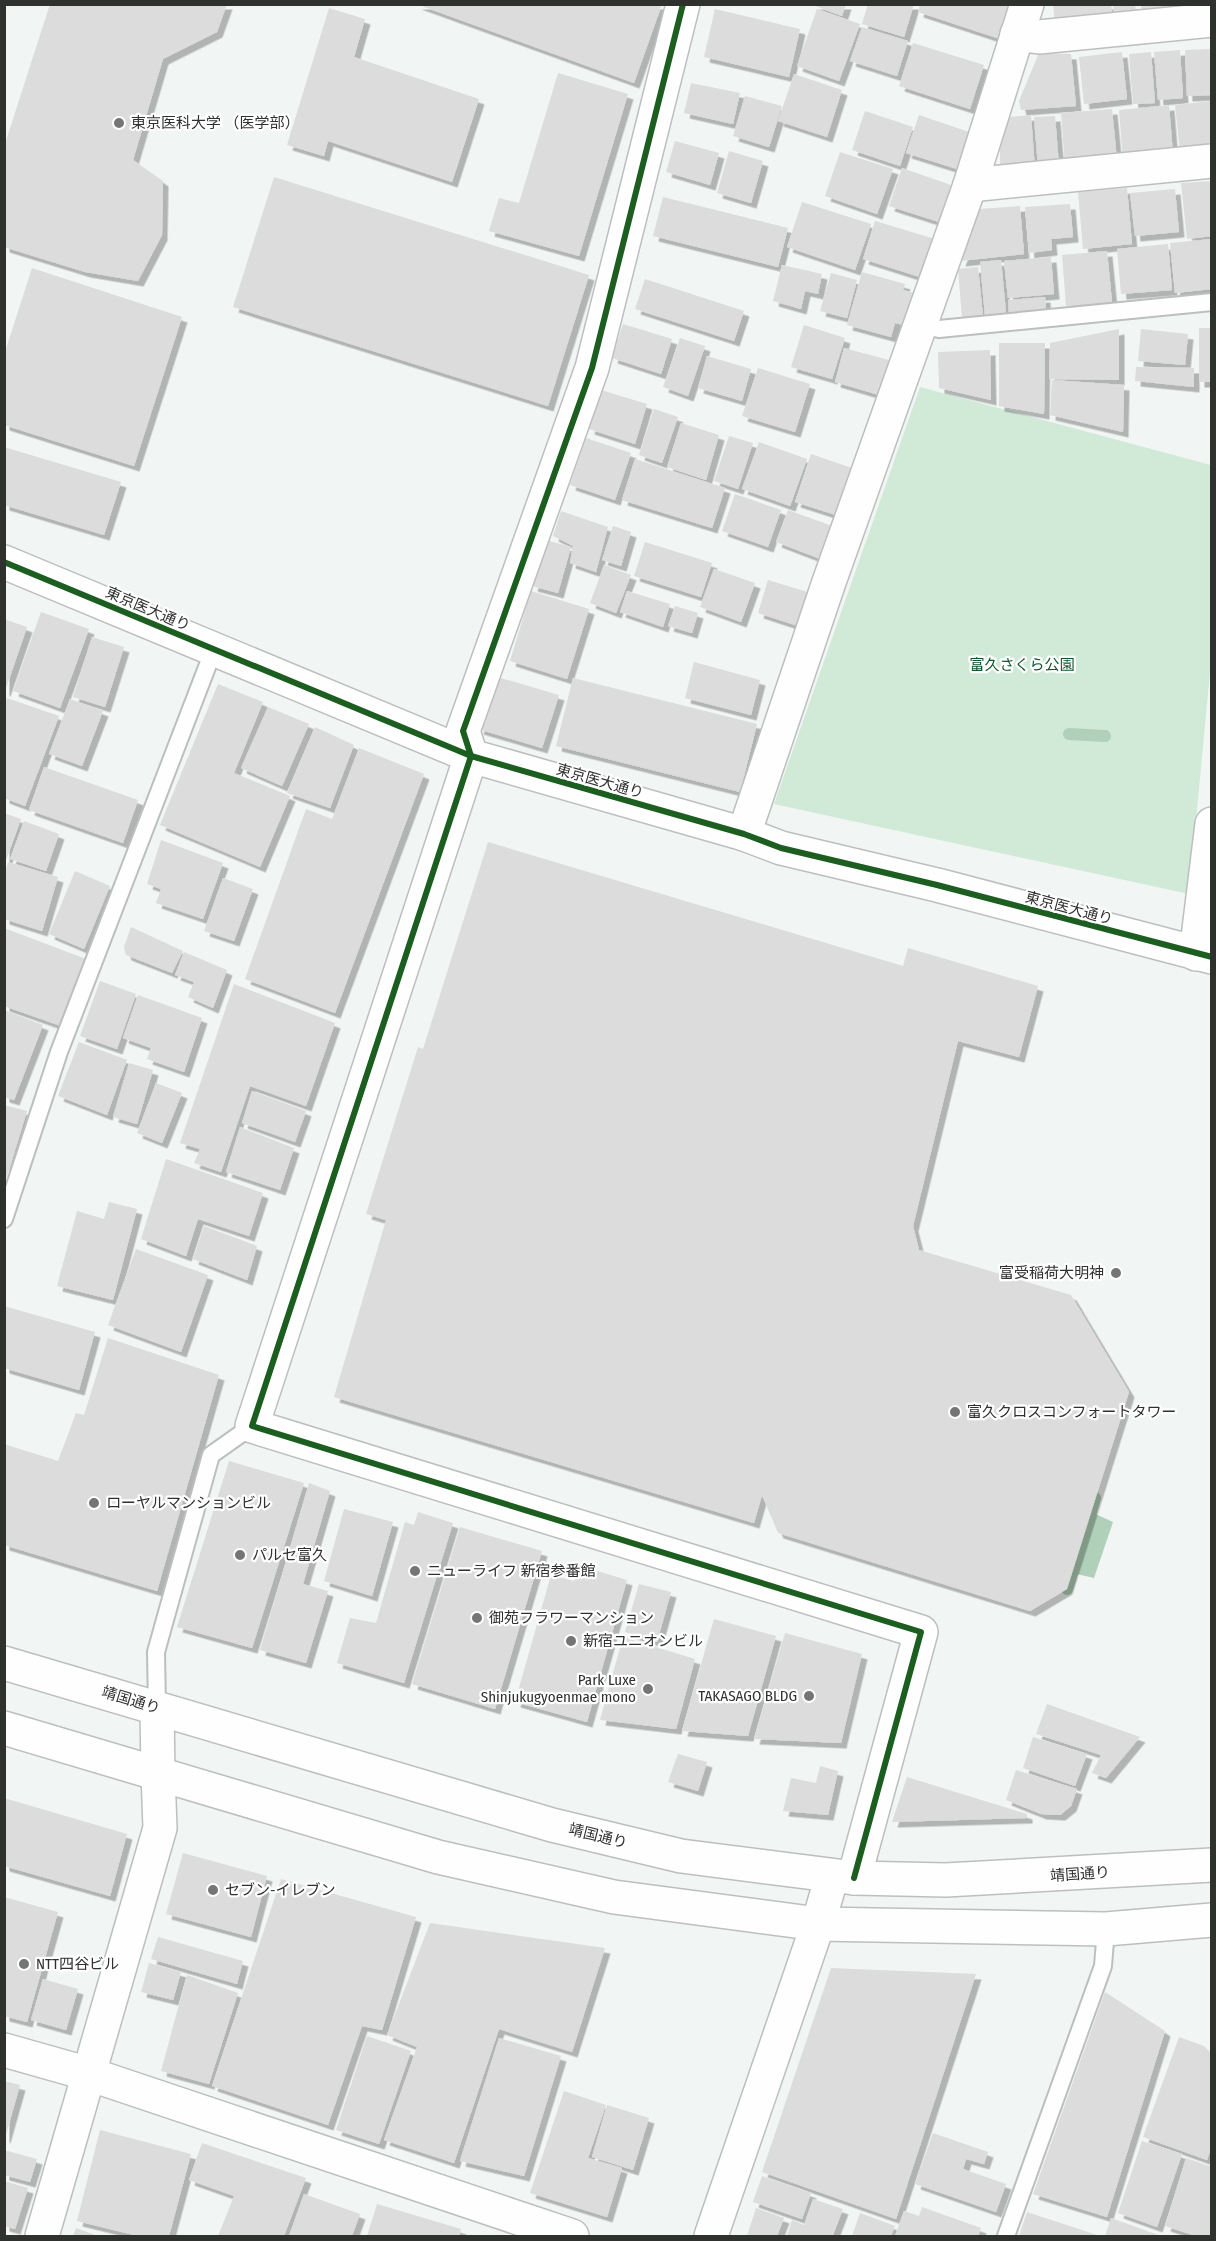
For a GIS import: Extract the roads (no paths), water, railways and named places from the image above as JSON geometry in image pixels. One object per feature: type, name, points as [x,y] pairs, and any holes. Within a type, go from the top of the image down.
[{"type":"street","points":[[683,4],[592,368],[463,731],[471,756],[252,1426],[921,1632],[843,1877],[818,1924],[711,2236]]},
{"type":"street","points":[[744,834],[970,185],[1022,19],[1039,37],[1212,20]]},
{"type":"street","points":[[970,185],[1212,160]]},
{"type":"street","name":"東京医大通り","points":[[4,562],[471,756],[744,834],[781,848],[937,885],[1204,956]]},
{"type":"street","points":[[1204,956],[1212,824]]},
{"type":"street","name":"靖国通り","points":[[4,1663],[552,1825],[681,1856],[843,1877],[946,1880],[1212,1865]]},
{"type":"street","points":[[42,2236],[160,1828],[157,1708]]},
{"type":"street","points":[[4,1728],[449,1860],[614,1897],[818,1924],[1106,1929],[1212,1920]]},
{"type":"street","points":[[4,2050],[88,2074],[572,2236]]},
{"type":"lane","points":[[920,325],[939,329],[1212,302]]},
{"type":"lane","points":[[4,1219],[59,1052],[214,650]]},
{"type":"lane","points":[[157,1708],[156,1652],[211,1455],[252,1426]]},
{"type":"lane","points":[[1006,2236],[1103,1966],[1106,1929]]},
{"type":"waterway","points":[[1069,734],[1105,736]]},
{"type":"waterway","points":[[1067,1589],[1095,1498]]},
{"type":"place","name":"東京医科大学 （医学部）","points":[[119,123]]},
{"type":"place","name":"富受稲荷大明神","points":[[1116,1273]]},
{"type":"place","name":"富久クロスコンフォートタワー","points":[[955,1412]]},
{"type":"place","name":"ローヤルマンションビル","points":[[94,1503]]},
{"type":"place","name":"パルセ富久","points":[[240,1555]]},
{"type":"place","name":"ニューライフ 新宿参番館","points":[[415,1571]]},
{"type":"place","name":"御苑フラワーマンション","points":[[477,1618]]},
{"type":"place","name":"新宿ユニオンビル","points":[[571,1641]]},
{"type":"place","name":"Park Luxe Shinjukugyoenmae mono","points":[[648,1689]]},
{"type":"place","name":"TAKASAGO BLDG","points":[[809,1696]]},
{"type":"place","name":"セブン-イレブン","points":[[213,1890]]},
{"type":"place","name":"NTT四谷ビル","points":[[24,1964]]},
{"type":"park label","name":"富久さくら公園","points":[[1022,665]]}]
